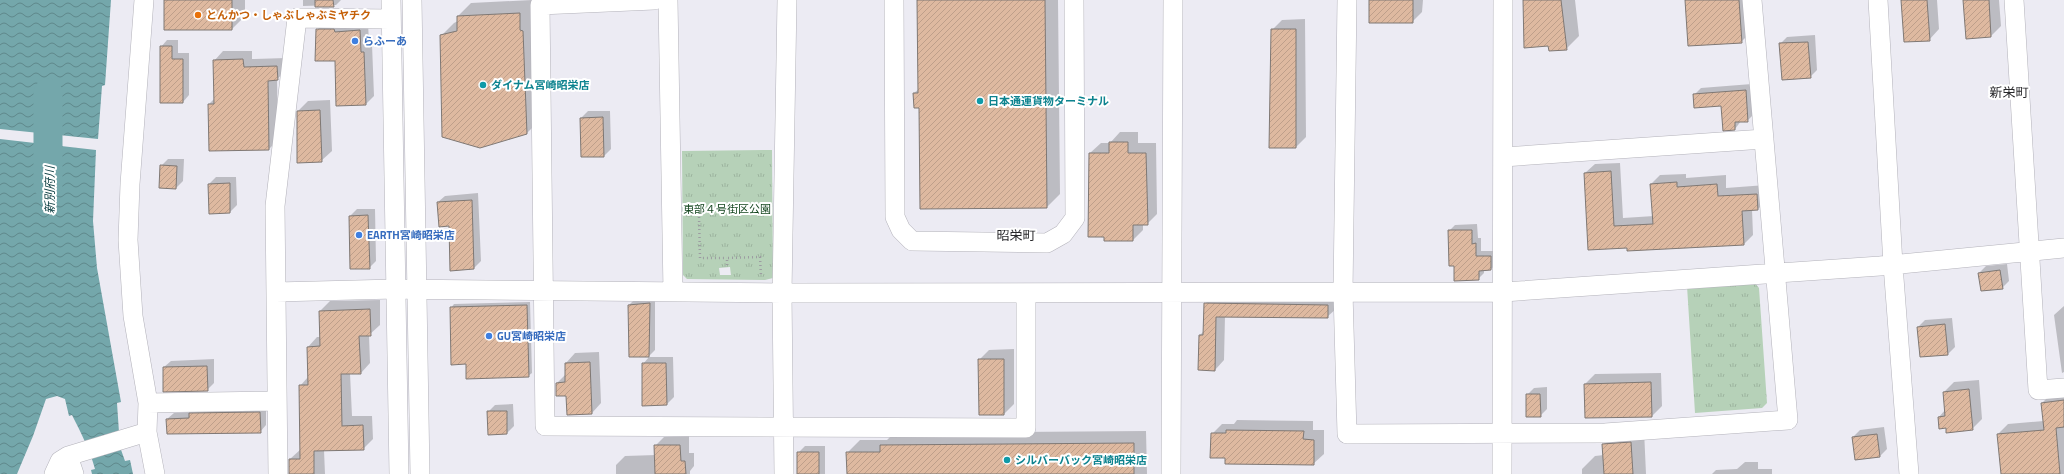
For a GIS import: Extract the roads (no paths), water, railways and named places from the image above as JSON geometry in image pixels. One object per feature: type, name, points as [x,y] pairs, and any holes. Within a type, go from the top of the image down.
[{"type":"street","points":[[144,0],[130,184],[128,240],[133,316],[148,403],[147,432],[155,474]]},
{"type":"street","points":[[390,0],[399,474]]},
{"type":"street","points":[[412,0],[420,474]]},
{"type":"street","points":[[654,0],[540,5],[545,426],[1026,428],[1026,293]]},
{"type":"street","points":[[668,0],[673,292]]},
{"type":"street","points":[[784,474],[782,292],[787,0]]},
{"type":"street","points":[[894,0],[895,217],[901,230],[912,241],[1047,243],[1063,234],[1074,218],[1074,0]]},
{"type":"street","points":[[1171,474],[1174,0]]},
{"type":"street","points":[[1347,0],[1343,292],[1347,434],[1502,434],[1605,432],[1788,420],[1752,0]]},
{"type":"street","points":[[1502,474],[1503,0]]},
{"type":"street","points":[[1878,0],[1893,265],[1909,474]]},
{"type":"street","points":[[2014,0],[2038,390],[2064,388]]},
{"type":"street","points":[[278,474],[275,206],[297,18],[390,19]]},
{"type":"street","points":[[1503,157],[1764,139]]},
{"type":"street","points":[[276,292],[395,289],[673,292],[1026,293],[1503,292],[1893,265],[2064,248]]},
{"type":"street","points":[[148,403],[277,401]]},
{"type":"street","points":[[54,474],[60,461],[71,465],[86,450],[147,432]]},
{"type":"water","points":[[0,0],[111,0],[105,85],[102,86],[98,139],[0,129]]},
{"type":"water","points":[[0,139],[96,150],[93,221],[97,268],[121,402],[117,403],[120,447],[125,461],[130,460],[133,474],[92,474],[91,470],[95,469],[91,455],[72,415],[69,416],[65,399],[57,396],[46,399],[33,436],[17,474],[0,474]]},
{"type":"waterway","name":"新別府川","points":[[48,93],[48,185]]},
{"type":"place","name":"とんかつ・しゃぶしゃぶミヤチク","points":[[198,15]]},
{"type":"place","name":"らふーあ","points":[[355,41]]},
{"type":"place","name":"ダイナム宮崎昭栄店","points":[[483,85]]},
{"type":"place","name":"日本通運貨物ターミナル","points":[[980,101]]},
{"type":"place","name":"EARTH宮崎昭栄店","points":[[359,235]]},
{"type":"place","name":"GU宮崎昭栄店","points":[[489,336]]},
{"type":"place","name":"シルバーバック宮崎昭栄店","points":[[1007,460]]},
{"type":"district","name":"新栄町","points":[[2009,92]]},
{"type":"district","name":"昭栄町","points":[[1016,235]]},
{"type":"park label","name":"東部４号街区公園","points":[[727,209]]}]
